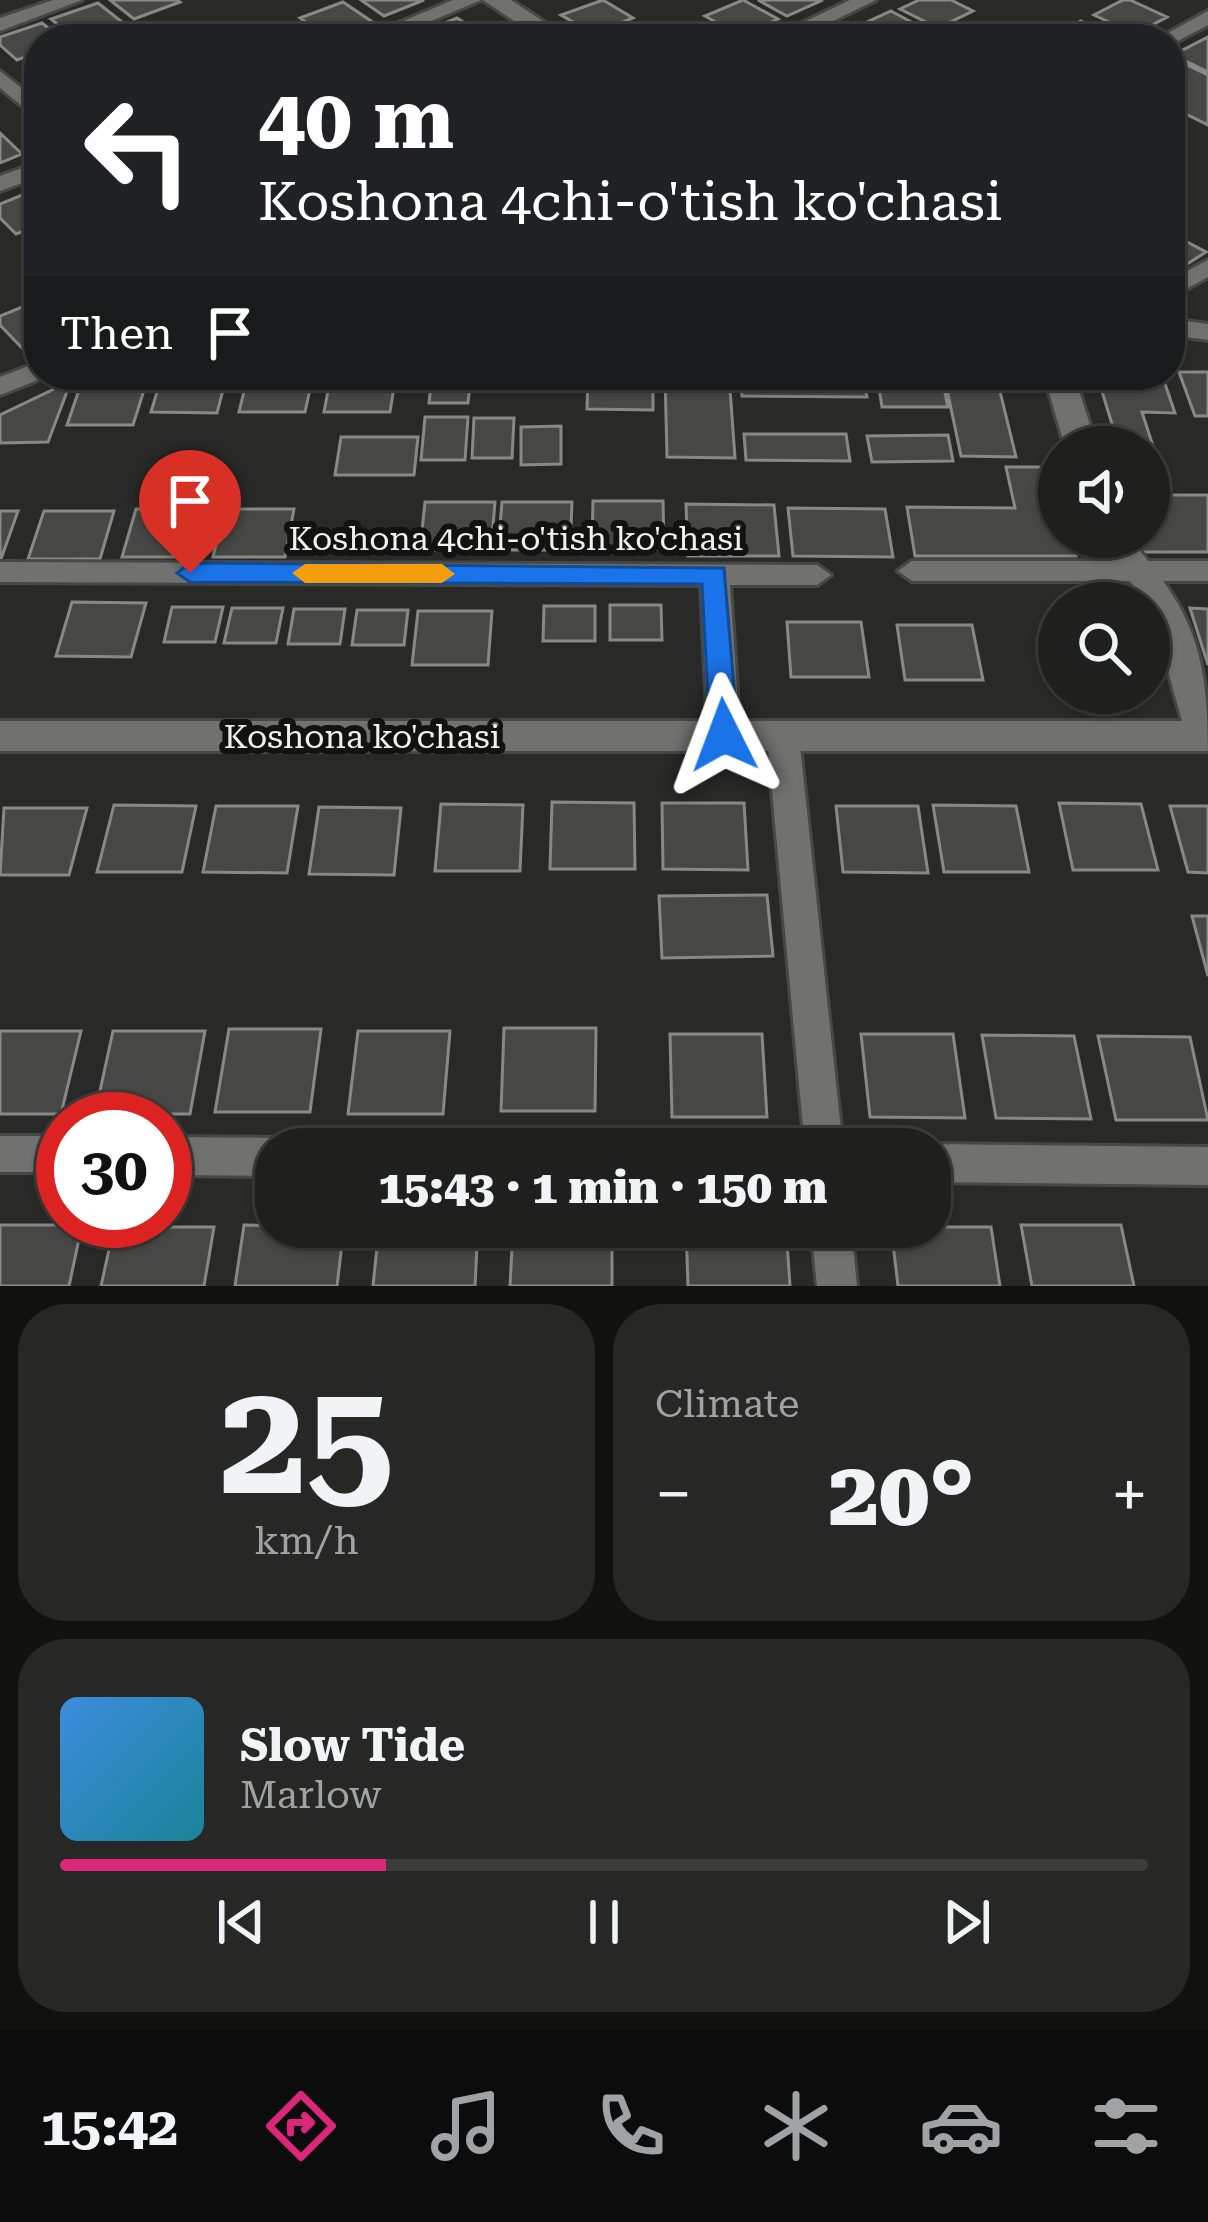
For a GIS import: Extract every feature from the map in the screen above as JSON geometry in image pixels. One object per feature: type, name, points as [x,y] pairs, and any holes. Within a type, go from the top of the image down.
[{"type":"street","points":[[0,26],[72,0]]},
{"type":"street","points":[[409,24],[471,0]]},
{"type":"street","points":[[812,24],[866,0]]},
{"type":"street","points":[[1190,0],[1208,12]]},
{"type":"street","points":[[509,3],[538,24]]},
{"type":"street","points":[[0,77],[24,100]]},
{"type":"street","points":[[1064,390],[1075,426]]},
{"type":"street","points":[[1124,558],[1162,599],[1207,736]]},
{"type":"street","points":[[912,571],[1208,571]]},
{"type":"street","name":"Koshona 4chi-o'tish ko'chasi","points":[[0,572],[817,575]]},
{"type":"street","points":[[715,574],[724,735]]},
{"type":"street","name":"Koshona ko'chasi","points":[[0,736],[1207,736]]},
{"type":"street","points":[[783,736],[822,1128]]},
{"type":"street","points":[[0,1154],[36,1154]]},
{"type":"street","points":[[192,1156],[255,1157]]},
{"type":"street","points":[[951,1163],[1208,1166]]},
{"type":"street","points":[[833,1248],[837,1286]]},
{"type":"building","points":[[110,0],[177,0],[180,2],[134,19]]},
{"type":"building","points":[[361,0],[424,0],[384,16]]},
{"type":"building","points":[[603,0],[633,18],[618,24],[577,24],[561,15]]},
{"type":"building","points":[[743,0],[778,19],[767,24],[719,24],[705,16]]},
{"type":"building","points":[[758,0],[823,0],[787,16]]},
{"type":"building","points":[[919,0],[951,0],[973,11],[946,24],[930,24],[900,9]]},
{"type":"building","points":[[1130,0],[1167,17],[1154,24],[1113,24],[1094,15]]},
{"type":"building","points":[[343,2],[371,21],[308,24],[300,18]]},
{"type":"building","points":[[98,3],[122,22],[57,24],[51,19]]},
{"type":"building","points":[[891,11],[915,24],[863,24]]},
{"type":"building","points":[[24,29],[24,57],[17,60],[0,45],[0,37]]},
{"type":"building","points":[[1208,37],[1208,72],[1185,61],[1185,49]]},
{"type":"building","points":[[1185,64],[1208,75],[1208,125],[1185,114]]},
{"type":"building","points":[[0,133],[22,154],[0,163]]},
{"type":"building","points":[[24,194],[24,231],[16,234],[0,218],[0,204]]},
{"type":"building","points":[[1185,241],[1206,252],[1185,265]]},
{"type":"building","points":[[24,306],[24,349],[0,325],[0,316]]},
{"type":"building","points":[[1185,372],[1208,372],[1208,416],[1195,416],[1185,388]]},
{"type":"building","points":[[52,390],[68,390],[48,442],[0,443],[0,415]]},
{"type":"building","points":[[79,390],[144,390],[133,425],[67,425]]},
{"type":"building","points":[[158,390],[223,390],[217,413],[151,412]]},
{"type":"building","points":[[244,390],[310,390],[305,412],[239,412]]},
{"type":"building","points":[[328,390],[394,390],[390,412],[324,412]]},
{"type":"building","points":[[430,390],[469,390],[468,403],[429,403]]},
{"type":"building","points":[[588,390],[653,390],[653,410],[587,409]]},
{"type":"building","points":[[665,390],[730,390],[735,458],[667,457]]},
{"type":"building","points":[[741,390],[866,390],[867,397],[742,396]]},
{"type":"building","points":[[879,390],[944,390],[948,407],[882,407]]},
{"type":"building","points":[[947,390],[1000,390],[1016,457],[961,456]]},
{"type":"building","points":[[1102,390],[1167,390],[1175,413],[1142,412],[1147,426],[1113,426]]},
{"type":"building","points":[[425,417],[468,417],[465,460],[421,460]]},
{"type":"building","points":[[474,418],[514,418],[512,458],[472,458]]},
{"type":"building","points":[[561,426],[561,464],[521,465],[521,427]]},
{"type":"building","points":[[744,434],[846,434],[850,461],[746,460]]},
{"type":"building","points":[[948,435],[953,461],[872,462],[867,436]]},
{"type":"building","points":[[341,437],[418,437],[414,475],[335,475]]},
{"type":"building","points":[[1006,467],[1038,467],[1038,556],[915,556],[907,507],[1015,508]]},
{"type":"building","points":[[1170,495],[1208,495],[1208,552],[1170,552]]},
{"type":"building","points":[[593,501],[663,501],[664,549],[592,549]]},
{"type":"building","points":[[425,502],[495,502],[491,550],[420,550]]},
{"type":"building","points":[[502,502],[572,502],[570,550],[498,550]]},
{"type":"building","points":[[686,504],[774,505],[779,556],[688,556]]},
{"type":"building","points":[[788,508],[885,509],[893,557],[793,556]]},
{"type":"building","points":[[136,509],[206,509],[194,557],[122,557]]},
{"type":"building","points":[[225,509],[294,509],[285,557],[213,557]]},
{"type":"building","points":[[0,511],[18,511],[1,559],[0,559]]},
{"type":"building","points":[[44,511],[114,511],[100,559],[28,559]]},
{"type":"building","points":[[72,602],[146,603],[131,657],[56,656]]},
{"type":"building","points":[[610,605],[661,605],[662,640],[610,640]]},
{"type":"building","points":[[544,606],[595,606],[595,641],[543,641]]},
{"type":"building","points":[[172,607],[223,607],[215,642],[164,642]]},
{"type":"building","points":[[232,608],[283,608],[276,643],[224,643]]},
{"type":"building","points":[[1190,608],[1208,609],[1208,665]]},
{"type":"building","points":[[294,609],[345,609],[340,644],[288,644]]},
{"type":"building","points":[[357,610],[408,610],[404,645],[352,645]]},
{"type":"building","points":[[418,611],[492,611],[488,665],[412,665]]},
{"type":"building","points":[[787,622],[861,622],[869,677],[791,677]]},
{"type":"building","points":[[897,625],[972,625],[983,680],[905,680]]},
{"type":"building","points":[[552,802],[634,803],[635,869],[550,869]]},
{"type":"building","points":[[662,803],[744,803],[748,870],[663,869]]},
{"type":"building","points":[[1059,803],[1141,804],[1158,870],[1073,870]]},
{"type":"building","points":[[441,804],[523,805],[520,871],[435,871]]},
{"type":"building","points":[[114,805],[196,806],[182,872],[97,872]]},
{"type":"building","points":[[933,805],[1016,806],[1029,872],[944,872]]},
{"type":"building","points":[[216,806],[298,806],[287,873],[203,872]]},
{"type":"building","points":[[836,806],[918,806],[928,873],[843,872]]},
{"type":"building","points":[[1170,806],[1208,806],[1208,873],[1188,872]]},
{"type":"building","points":[[319,807],[401,808],[394,875],[309,874]]},
{"type":"building","points":[[4,808],[87,808],[69,875],[0,875]]},
{"type":"building","points":[[767,895],[773,956],[662,958],[659,896]]},
{"type":"building","points":[[1192,916],[1208,916],[1208,976]]},
{"type":"building","points":[[504,1028],[596,1028],[595,1111],[501,1111]]},
{"type":"building","points":[[229,1029],[321,1029],[310,1112],[215,1112]]},
{"type":"building","points":[[0,1031],[81,1031],[66,1092],[36,1092],[36,1114],[0,1114]]},
{"type":"building","points":[[113,1031],[205,1031],[192,1103],[192,1092],[100,1092]]},
{"type":"building","points":[[358,1031],[450,1031],[443,1114],[348,1114]]},
{"type":"building","points":[[670,1034],[762,1034],[767,1117],[672,1117]]},
{"type":"building","points":[[861,1034],[953,1034],[965,1118],[870,1117]]},
{"type":"building","points":[[982,1035],[1074,1036],[1091,1119],[996,1118]]},
{"type":"building","points":[[1098,1036],[1190,1037],[1208,1120],[1116,1120]]},
{"type":"building","points":[[0,1225],[36,1225],[36,1248],[77,1248],[69,1286],[0,1286]]},
{"type":"building","points":[[244,1225],[255,1225],[255,1248],[342,1248],[337,1286],[235,1286]]},
{"type":"building","points":[[1021,1225],[1121,1225],[1134,1286],[1032,1286]]},
{"type":"building","points":[[192,1227],[214,1227],[204,1286],[101,1286],[109,1248],[192,1248]]},
{"type":"building","points":[[951,1227],[991,1227],[1000,1286],[898,1286],[893,1248],[951,1248]]},
{"type":"building","points":[[377,1248],[477,1248],[475,1286],[373,1286]]},
{"type":"building","points":[[512,1248],[612,1248],[612,1286],[510,1286]]},
{"type":"building","points":[[687,1248],[787,1248],[790,1286],[688,1286]]},
{"type":"slow traffic","points":[[305,573],[442,574]]},
{"type":"route","points":[[190,573],[715,574],[724,735]]}]
